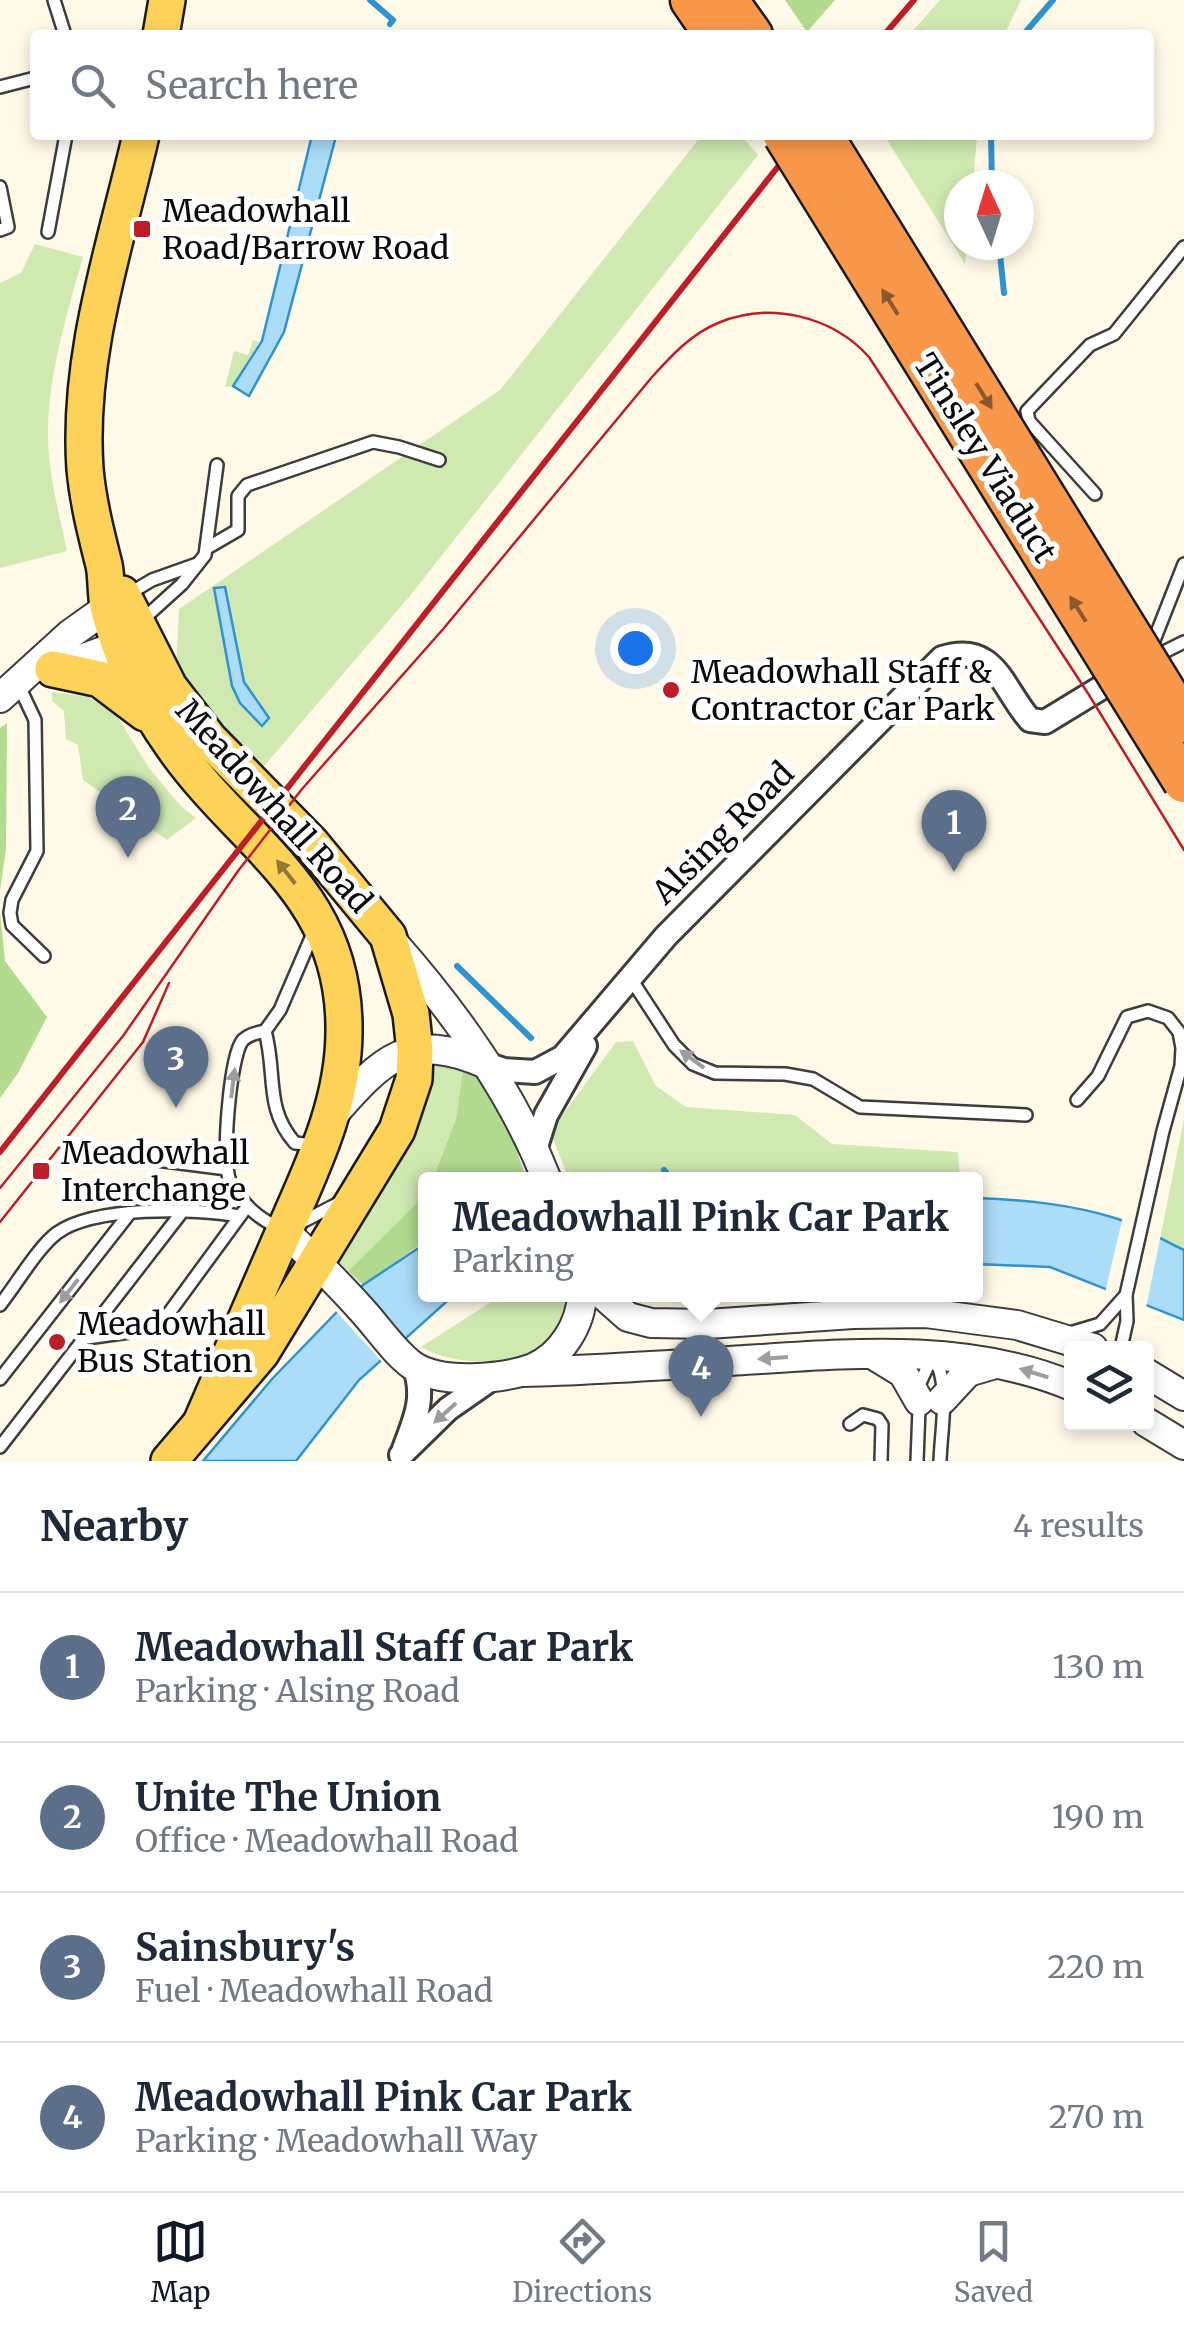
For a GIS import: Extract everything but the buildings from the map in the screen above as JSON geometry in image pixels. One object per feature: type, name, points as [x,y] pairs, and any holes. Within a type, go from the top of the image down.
[{"type":"highway","points":[[692,0],[713,30]]},
{"type":"highway","points":[[727,0],[748,30]]},
{"type":"highway","name":"Tinsley Viaduct","points":[[787,140],[1184,782]]},
{"type":"highway","name":"Tinsley Viaduct","points":[[825,140],[1184,722]]},
{"type":"main road","name":"Meadowhall Road","points":[[140,140],[94,330],[85,395],[89,501],[119,608],[132,675],[161,727],[212,795],[282,866],[319,919],[337,972],[344,1025],[327,1130],[201,1423]]},
{"type":"main road","name":"Meadowhall Road","points":[[119,608],[169,688],[209,739],[312,842],[388,936],[410,1014],[415,1051],[414,1079],[398,1130],[260,1352],[169,1461]]},
{"type":"main road","points":[[53,669],[100,680],[121,692],[161,727]]},
{"type":"street","points":[[9,690],[53,669],[119,608]]},
{"type":"street","points":[[9,690],[42,656],[119,608]]},
{"type":"street","name":"Alsing Road","points":[[486,1064],[518,1072],[534,1072],[553,1065],[601,1016],[666,936],[942,658],[957,653],[972,655],[993,665],[1030,720],[1046,722],[1145,661]]},
{"type":"street","name":"Meadowhall Road","points":[[388,936],[425,978],[486,1064],[535,1150],[543,1172]]},
{"type":"street","name":"Alsing Road","points":[[535,1150],[546,1115],[601,1016]]},
{"type":"street","points":[[415,1051],[465,1054],[486,1064]]},
{"type":"street","name":"Meadowhall Road","points":[[327,1130],[381,1064],[415,1051]]},
{"type":"street","points":[[284,1230],[414,1366],[421,1402],[399,1458]]},
{"type":"street","points":[[523,1372],[544,1363],[562,1348],[578,1317],[581,1302]]},
{"type":"street","points":[[611,1302],[628,1316],[651,1323],[708,1324],[926,1313],[984,1319],[1073,1341]]},
{"type":"street","points":[[853,1314],[892,1329],[908,1330],[924,1341],[932,1355]]},
{"type":"street","points":[[932,1355],[962,1325],[984,1319]]},
{"type":"street","points":[[414,1366],[438,1375],[494,1377],[523,1372],[870,1353],[996,1363],[1064,1384]]},
{"type":"street","points":[[870,1353],[903,1373],[931,1400],[968,1372],[996,1363]]},
{"type":"street","points":[[399,1458],[448,1409],[494,1377]]},
{"type":"street","points":[[1154,1377],[1184,1396]]},
{"type":"street","points":[[1154,1427],[1184,1445]]},
{"type":"lane","points":[[54,0],[63,30]]},
{"type":"lane","points":[[0,87],[30,79]]},
{"type":"lane","points":[[48,232],[65,140]]},
{"type":"lane","points":[[0,187],[8,227],[0,230]]},
{"type":"lane","points":[[1094,494],[1029,421],[1028,411],[1090,345],[1114,334],[1184,246]]},
{"type":"lane","points":[[207,548],[238,530],[238,496],[246,485],[373,442],[439,460]]},
{"type":"lane","points":[[119,608],[201,563],[207,548],[217,465]]},
{"type":"lane","points":[[119,608],[152,580],[201,563]]},
{"type":"lane","points":[[1145,661],[1184,564]]},
{"type":"lane","name":"Alsing Road","points":[[1145,661],[1184,642]]},
{"type":"lane","points":[[9,690],[35,720],[37,851],[12,900],[10,914],[12,924],[44,956]]},
{"type":"lane","points":[[243,1212],[228,1177],[224,1150],[237,1050],[248,1036],[265,1032],[280,1010],[319,919]]},
{"type":"lane","points":[[631,979],[674,1045],[693,1064],[714,1073],[785,1074],[813,1079],[860,1107],[1026,1116]]},
{"type":"lane","points":[[1076,1100],[1098,1076],[1128,1017],[1148,1011],[1168,1018],[1178,1032],[1182,1066],[1163,1131],[1126,1295],[1123,1341]]},
{"type":"lane","points":[[265,1032],[272,1055],[274,1109],[281,1127],[295,1142],[307,1146],[327,1130]]},
{"type":"lane","points":[[133,1157],[227,1169]]},
{"type":"lane","name":"Meadowhall Road","points":[[284,1230],[325,1212],[362,1186]]},
{"type":"lane","points":[[0,1447],[182,1212]]},
{"type":"lane","points":[[87,1338],[158,1328],[243,1212]]},
{"type":"lane","points":[[0,1305],[55,1234],[82,1220],[129,1214],[243,1212],[284,1230]]},
{"type":"lane","points":[[0,1379],[129,1214]]},
{"type":"lane","points":[[1058,1336],[1100,1324],[1126,1295]]},
{"type":"lane","points":[[916,1461],[931,1400],[940,1367],[932,1355],[924,1370],[931,1400],[940,1461]]},
{"type":"lane","points":[[850,1424],[863,1415],[878,1419],[882,1424],[881,1461]]},
{"type":"green space","points":[[785,0],[835,0],[809,30]]},
{"type":"green space","points":[[940,0],[1021,0],[1006,30],[913,30]]},
{"type":"green space","points":[[698,140],[745,140],[758,155],[409,597],[259,772],[176,668],[179,609],[500,390]]},
{"type":"green space","points":[[887,140],[977,140],[974,170],[944,170],[944,231]]},
{"type":"green space","points":[[35,244],[83,257],[59,344],[49,412],[50,463],[67,551],[0,568],[0,283],[21,273]]},
{"type":"green space","points":[[253,340],[259,342],[233,386],[225,387],[234,351],[248,355]]},
{"type":"green space","points":[[52,692],[88,697],[115,713],[149,768],[196,818],[167,840],[83,780],[78,745],[66,739],[64,711],[52,701]]},
{"type":"green space","points":[[7,723],[6,849],[0,890],[0,728]]},
{"type":"green space","points":[[0,912],[5,961],[47,1017],[18,1073],[0,1098]]},
{"type":"green space","points":[[633,1041],[656,1086],[686,1107],[795,1115],[832,1144],[958,1152],[959,1172],[566,1172],[550,1132],[616,1042]]},
{"type":"green space","points":[[431,1061],[463,1069],[456,1119],[435,1172],[418,1172],[418,1203],[348,1271],[332,1256],[404,1154],[425,1108]]},
{"type":"green space","points":[[463,1069],[485,1087],[494,1101],[524,1172],[435,1172],[456,1119]]},
{"type":"green space","points":[[1184,1119],[1184,1250],[1160,1239]]},
{"type":"green space","points":[[418,1202],[418,1246],[363,1285],[348,1271]]},
{"type":"green space","points":[[491,1302],[565,1302],[561,1319],[550,1337],[533,1350],[512,1358],[464,1360],[421,1347]]},
{"type":"water","points":[[311,140],[335,140],[284,332],[249,396],[233,386],[262,341]]},
{"type":"water","points":[[225,587],[244,682],[269,718],[262,726],[240,703],[232,686],[214,588]]},
{"type":"water","points":[[983,1198],[1101,1214],[1184,1250],[1184,1320],[1050,1267],[983,1264]]},
{"type":"water","points":[[418,1248],[418,1302],[446,1302],[359,1380],[296,1461],[203,1461],[272,1379],[363,1285]]},
{"type":"pier","points":[[1123,1216],[1161,1234],[1146,1308],[1105,1293]]},
{"type":"pier","points":[[355,1286],[407,1343],[384,1364],[333,1308]]},
{"type":"waterway","points":[[370,0],[393,20],[390,24]]},
{"type":"waterway","points":[[1027,30],[1053,0]]},
{"type":"waterway","points":[[991,140],[992,170]]},
{"type":"waterway","points":[[1001,260],[1004,293]]},
{"type":"waterway","points":[[457,966],[531,1038]]},
{"type":"tram line","points":[[0,1188],[123,1036],[238,871],[302,789],[444,628],[659,369],[699,333],[738,316],[779,313],[819,322],[869,357],[1089,695],[1184,850]]},
{"type":"tram line","points":[[0,1222],[143,1042],[169,983]]},
{"type":"railway","points":[[888,30],[914,0]]},
{"type":"railway","points":[[0,1152],[799,140]]},
{"type":"place","name":"Meadowhall Road/Barrow Road","points":[[142,229]]},
{"type":"place","name":"Meadowhall Staff & Contractor Car Park","points":[[671,690]]},
{"type":"place","name":"Unite The Union","points":[[128,858]]},
{"type":"place","name":"Meadowhall Staff Car Park","points":[[954,872]]},
{"type":"place","name":"Sainsbury's","points":[[176,1108]]},
{"type":"place","name":"Meadowhall Interchange","points":[[41,1171]]},
{"type":"place","name":"Meadowhall Bus Station","points":[[57,1342]]},
{"type":"place","name":"Meadowhall Pink Car Park","points":[[701,1417]]}]
